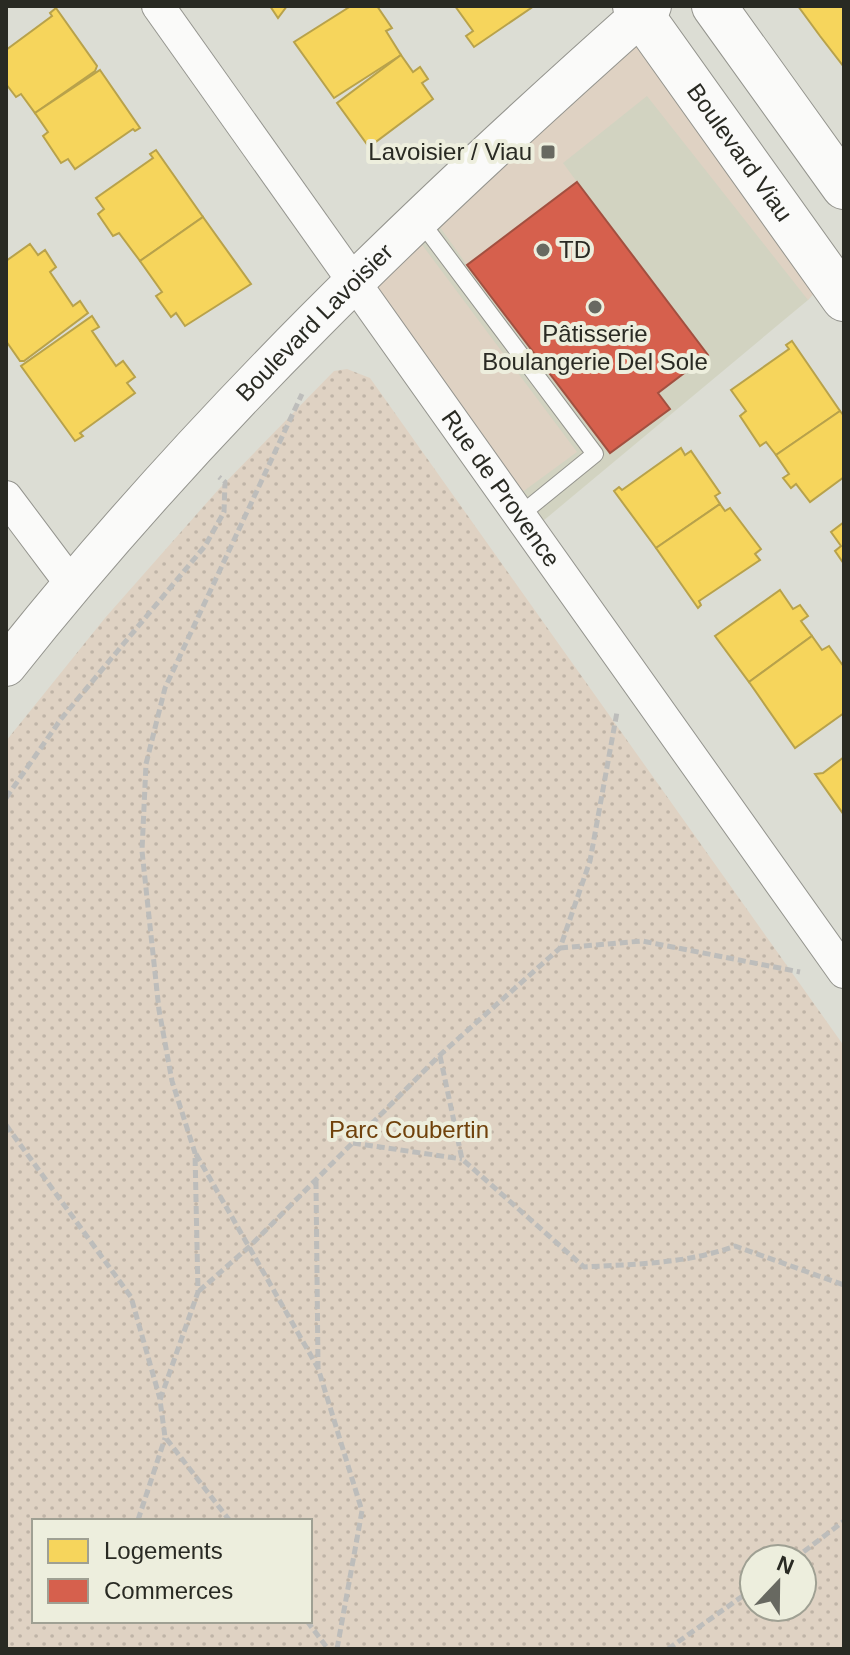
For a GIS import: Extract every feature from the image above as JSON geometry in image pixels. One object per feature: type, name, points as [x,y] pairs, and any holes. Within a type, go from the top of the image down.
[{"type":"main road","points":[[714,6],[844,187]]},
{"type":"main road","name":"Boulevard Viau","points":[[643,9],[844,299]]},
{"type":"street","name":"Rue de Provence","points":[[158,6],[626,664],[828,973]]},
{"type":"street","name":"Boulevard Lavoisier","points":[[6,666],[72,585],[191,451],[354,281],[418,217],[643,9]]},
{"type":"street","points":[[6,497],[72,585]]},
{"type":"lane","points":[[418,217],[595,454],[520,515]]},
{"type":"path","points":[[308,382],[165,688],[146,764],[142,851],[159,1010],[172,1081],[195,1153],[318,1368],[362,1511],[337,1649]]},
{"type":"path","points":[[6,798],[61,719],[205,546],[224,512],[225,482],[191,451]]},
{"type":"path","points":[[198,1292],[250,1246],[440,1055],[560,948],[590,861],[626,664]]},
{"type":"path","points":[[560,948],[642,941],[828,973]]},
{"type":"path","points":[[440,1055],[462,1159]]},
{"type":"path","points":[[6,1125],[131,1297],[160,1400],[165,1437],[138,1519]]},
{"type":"path","points":[[353,1143],[462,1159],[584,1267],[649,1263],[714,1254],[735,1246],[844,1285]]},
{"type":"path","points":[[160,1400],[198,1292],[195,1153]]},
{"type":"path","points":[[316,1180],[318,1368]]},
{"type":"path","points":[[165,1437],[228,1519]]},
{"type":"path","points":[[815,1543],[844,1521]]},
{"type":"path","points":[[668,1649],[738,1599]]},
{"type":"path","points":[[308,1623],[328,1649]]},
{"type":"shaded area","points":[[604,50],[828,277],[808,300],[531,531],[408,226]]},
{"type":"green space","points":[[642,15],[828,277],[808,300],[647,96],[563,163],[577,182],[467,265],[427,209]]},
{"type":"green space","points":[[408,226],[577,452],[510,501],[354,281]]},
{"type":"green space","name":"Parc Coubertin","points":[[347,369],[370,378],[844,1046],[844,1649],[6,1649],[6,741],[105,618],[218,490],[334,371]]},
{"type":"building: Logements","points":[[270,6],[287,6],[278,18]]},
{"type":"building: Logements","points":[[351,6],[377,6],[392,28],[386,31],[401,55],[334,98],[294,42]]},
{"type":"building: Logements","points":[[455,6],[534,6],[474,47],[466,36],[473,31]]},
{"type":"building: Logements","points":[[798,6],[844,6],[844,67],[820,36]]},
{"type":"building: Logements","points":[[56,8],[97,66],[95,71],[35,113],[21,94],[16,97],[6,84],[6,50],[52,16],[50,13]]},
{"type":"building: Logements","points":[[401,55],[413,72],[420,67],[428,79],[422,83],[433,99],[369,147],[337,103]]},
{"type":"building: Logements","points":[[100,70],[140,128],[133,129],[75,169],[68,159],[61,163],[43,136],[48,132],[35,113]]},
{"type":"building: Logements","points":[[156,150],[203,217],[140,261],[119,233],[113,236],[98,214],[104,209],[96,198],[153,158],[150,154]]},
{"type":"building: Logements","points":[[203,217],[251,284],[185,326],[176,313],[171,317],[156,296],[162,292],[140,261]]},
{"type":"building: Logements","points":[[30,244],[38,255],[45,250],[56,267],[50,272],[73,306],[80,301],[88,313],[20,361],[6,341],[6,261]]},
{"type":"building: Logements","points":[[92,316],[99,327],[92,331],[116,366],[123,361],[135,377],[127,383],[135,393],[80,433],[83,436],[75,441],[21,366]]},
{"type":"building: Logements","points":[[792,341],[840,411],[776,455],[766,442],[760,446],[740,416],[746,411],[731,390],[789,349],[786,345]]},
{"type":"building: Logements","points":[[840,411],[844,416],[844,477],[810,502],[796,484],[791,488],[783,478],[789,474],[776,455]]},
{"type":"building: Logements","points":[[681,448],[685,455],[691,451],[720,493],[715,496],[720,504],[656,548],[614,491],[619,487],[622,490]]},
{"type":"building: Logements","points":[[720,504],[725,511],[730,508],[761,549],[755,554],[760,560],[699,601],[701,605],[698,608],[656,548]]},
{"type":"building: Logements","points":[[844,522],[844,564],[835,551],[841,546],[831,532]]},
{"type":"building: Logements","points":[[780,590],[793,609],[800,605],[808,616],[801,621],[812,636],[749,682],[715,636]]},
{"type":"building: Logements","points":[[812,636],[822,650],[829,646],[844,667],[844,713],[795,748],[749,682]]},
{"type":"building: Logements","points":[[844,757],[844,815],[815,774],[823,773]]},
{"type":"building: Commerces","points":[[577,182],[708,355],[658,393],[670,409],[610,453],[467,265]]},
{"type":"place","name":"Lavoisier / Viau","points":[[548,152]]},
{"type":"place","name":"TD","points":[[543,250]]},
{"type":"place","name":"Pâtisserie Boulangerie Del Sole","points":[[595,307]]}]
